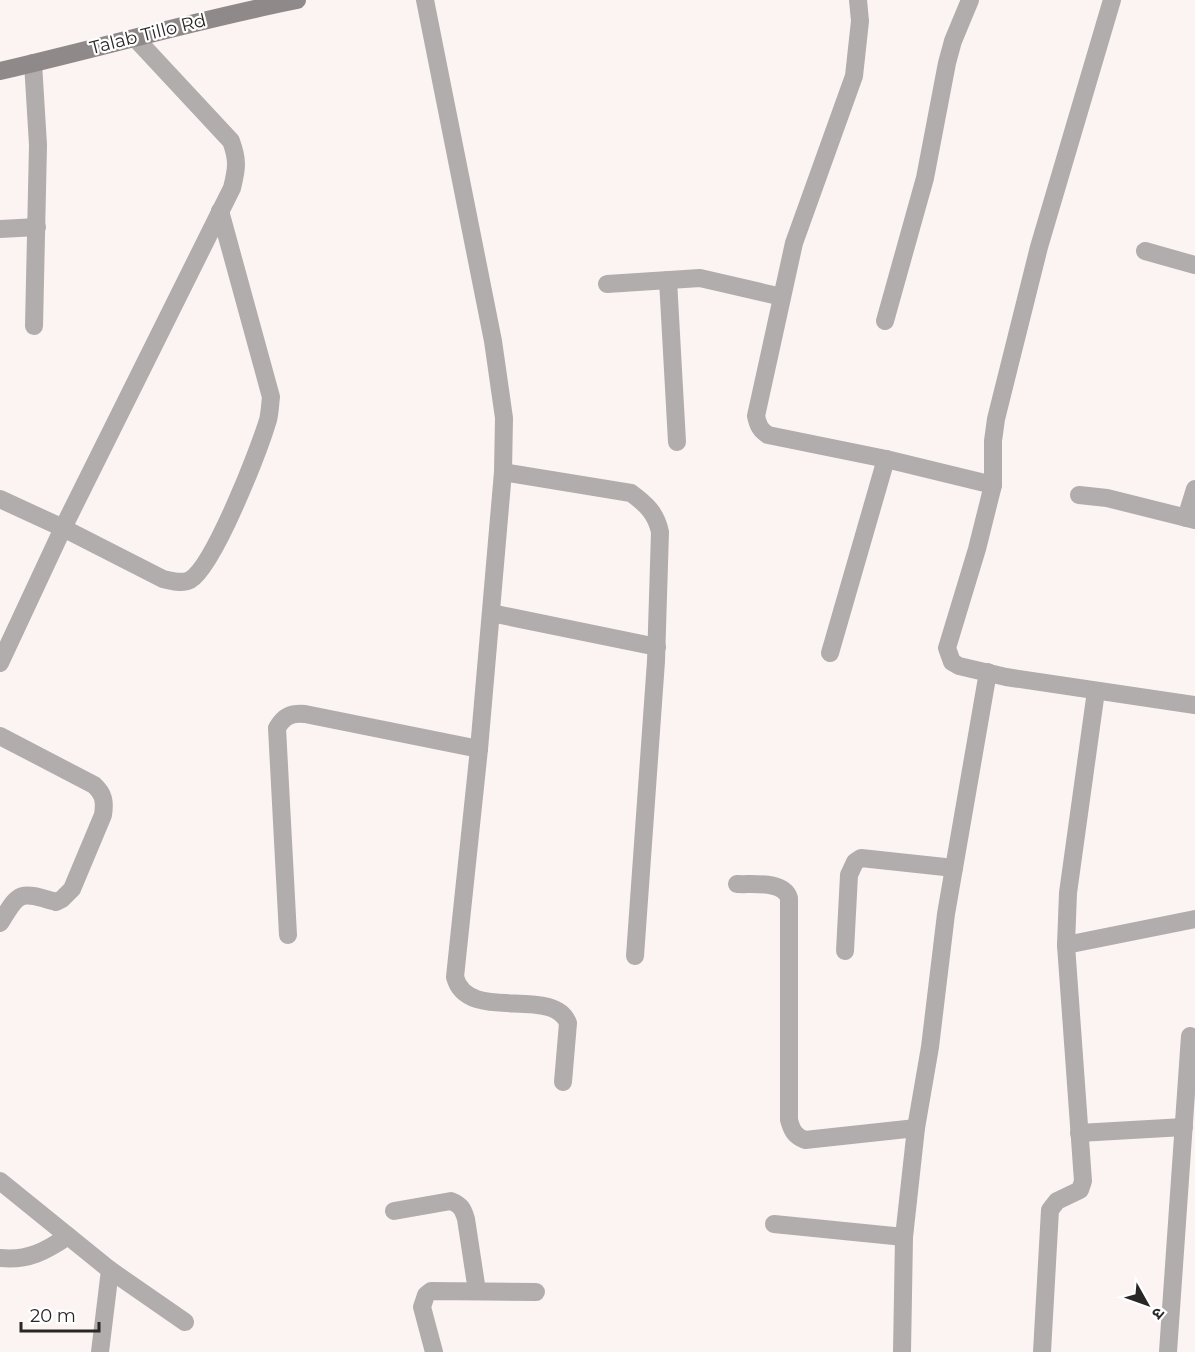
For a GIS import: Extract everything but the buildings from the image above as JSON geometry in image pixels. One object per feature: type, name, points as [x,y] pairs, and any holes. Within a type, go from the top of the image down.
[{"type":"main road","name":"Talab Tillo Rd","points":[[0,70],[136,39],[222,15],[297,0]]},
{"type":"street","points":[[425,0],[493,341],[504,418],[503,472],[491,613],[455,977],[458,988],[471,999],[551,1008],[564,1015],[568,1023],[563,1082]]},
{"type":"street","points":[[858,0],[860,21],[854,76],[794,243],[756,416],[758,424],[762,432],[768,435],[886,459],[993,485]]},
{"type":"street","points":[[885,321],[925,178],[947,63],[953,41],[970,0]]},
{"type":"street","points":[[1112,0],[1039,247],[1003,389],[993,441],[993,485],[977,549],[947,648],[952,662],[959,666],[1096,691],[1195,705]]},
{"type":"street","points":[[0,663],[63,528],[232,188],[237,170],[237,156],[231,141],[136,39]]},
{"type":"street","points":[[33,63],[38,134],[34,326]]},
{"type":"street","points":[[0,500],[63,528],[163,579],[188,582],[200,572],[210,557],[246,479],[269,417],[271,397],[220,211]]},
{"type":"street","points":[[0,229],[37,227]]},
{"type":"street","points":[[1145,251],[1195,265]]},
{"type":"street","points":[[608,284],[707,279],[782,297]]},
{"type":"street","points":[[668,280],[676,442]]},
{"type":"street","points":[[830,653],[886,459]]},
{"type":"street","points":[[503,472],[631,493],[645,503],[658,521],[660,532],[657,647],[635,956]]},
{"type":"street","points":[[1079,495],[1107,498],[1191,519],[1195,489]]},
{"type":"street","points":[[491,613],[657,647]]},
{"type":"street","points":[[902,1352],[904,1237],[916,1128],[930,1047],[946,914],[988,672]]},
{"type":"street","points":[[1042,1352],[1049,1220],[1057,1201],[1073,1195],[1082,1187],[1066,945],[1068,893],[1096,691]]},
{"type":"street","points":[[288,935],[277,729],[283,718],[294,714],[305,714],[478,749]]},
{"type":"street","points":[[0,736],[94,785],[102,793],[104,802],[104,815],[72,889],[56,902],[32,895],[19,896],[0,923]]},
{"type":"street","points":[[845,951],[849,875],[855,862],[861,858],[954,868]]},
{"type":"street","points":[[737,884],[776,886],[784,889],[789,898],[789,1120],[791,1130],[797,1137],[805,1140],[916,1128]]},
{"type":"street","points":[[1066,945],[1195,919]]},
{"type":"street","points":[[1168,1352],[1190,1036]]},
{"type":"street","points":[[1079,1133],[1184,1127]]},
{"type":"street","points":[[0,1180],[110,1270],[185,1322]]},
{"type":"street","points":[[394,1211],[451,1201],[459,1204],[464,1210],[466,1219],[477,1291]]},
{"type":"street","points":[[774,1224],[904,1237]]},
{"type":"street","points":[[0,1258],[28,1258],[45,1252],[68,1236]]},
{"type":"street","points":[[100,1352],[110,1270]]},
{"type":"street","points":[[434,1352],[422,1307],[426,1295],[431,1291],[536,1292]]}]
